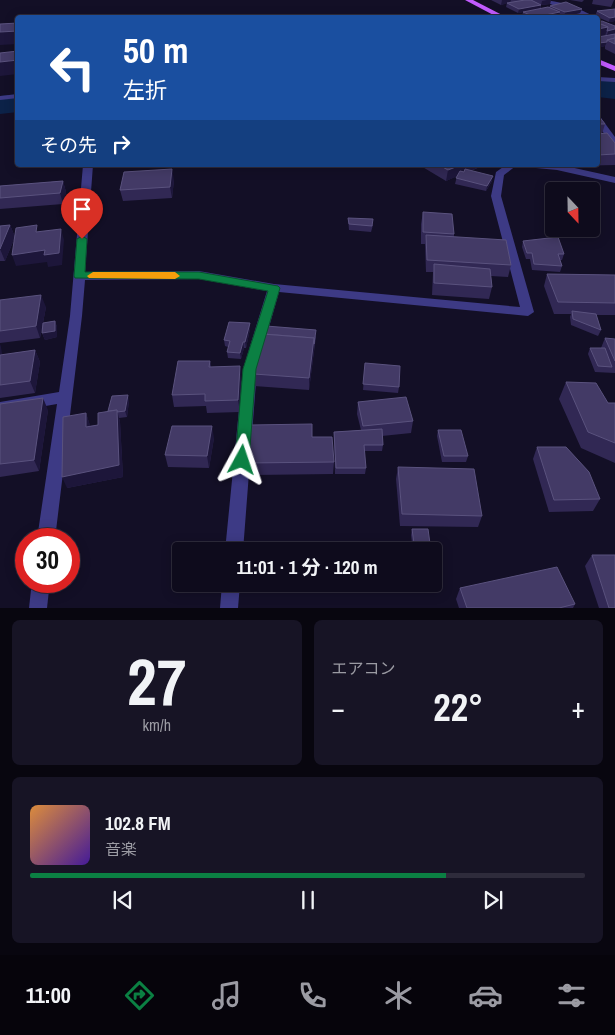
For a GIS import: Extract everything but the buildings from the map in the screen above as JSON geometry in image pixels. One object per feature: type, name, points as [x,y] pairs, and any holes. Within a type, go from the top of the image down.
[{"type":"main road","points":[[468,0],[499,15]]},
{"type":"main road","points":[[600,62],[615,69]]},
{"type":"street","points":[[543,0],[565,6],[586,15]]},
{"type":"street","points":[[600,79],[615,80]]},
{"type":"street","points":[[0,98],[15,96]]},
{"type":"street","points":[[600,123],[615,143]]},
{"type":"street","points":[[47,528],[79,276],[88,167]]},
{"type":"street","points":[[79,276],[199,275],[274,288],[528,312],[496,196],[499,174],[509,167]]},
{"type":"street","points":[[557,167],[615,180]]},
{"type":"street","points":[[235,542],[250,369],[274,288]]},
{"type":"street","points":[[0,408],[65,397]]},
{"type":"street","points":[[229,608],[230,592]]},
{"type":"street","points":[[38,608],[40,593]]},
{"type":"waterway","points":[[600,88],[615,90]]},
{"type":"waterway","points":[[0,105],[15,103]]},
{"type":"slow traffic","points":[[93,276],[175,276]]},
{"type":"route","points":[[82,239],[79,276],[199,275],[274,288],[250,369],[242,460]]}]
